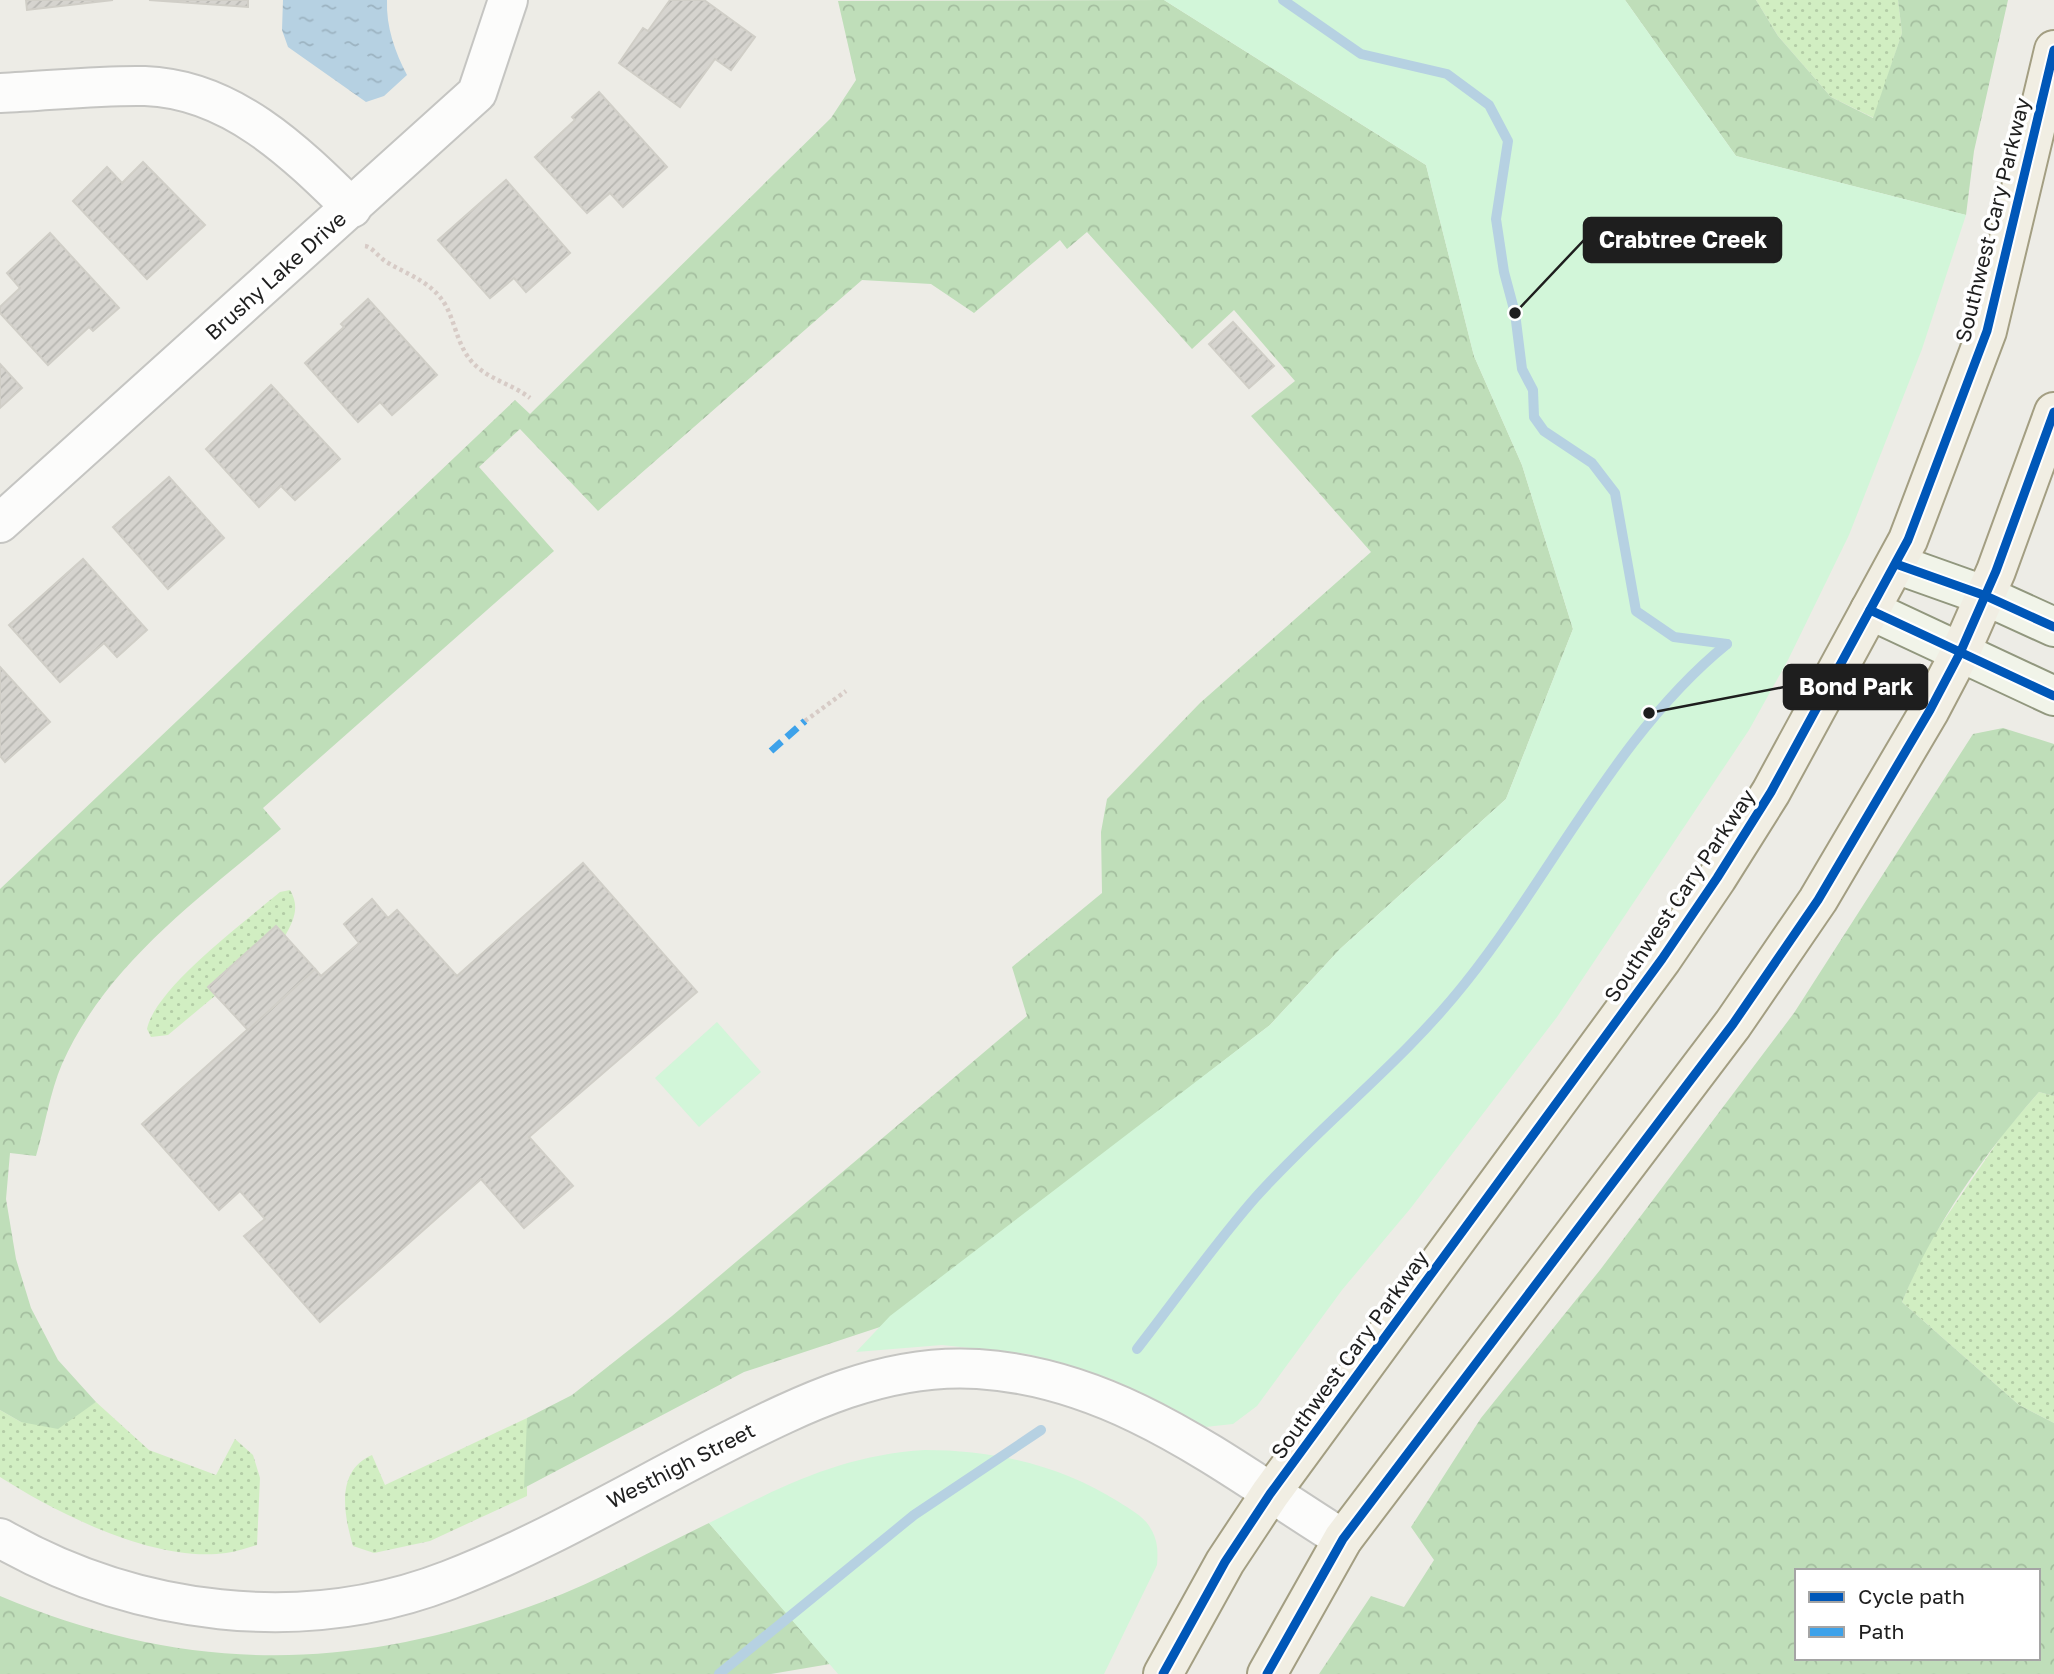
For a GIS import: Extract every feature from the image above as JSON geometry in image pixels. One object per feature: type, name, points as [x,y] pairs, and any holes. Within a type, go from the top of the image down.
[{"type":"main road","name":"Southwest Cary Parkway","points":[[1163,1674],[1225,1562],[1270,1494],[1662,959],[1771,792],[1908,540],[1987,331],[2054,50]]},
{"type":"main road","points":[[1267,1674],[1343,1539],[1777,964],[1818,900],[1930,710],[1960,653],[1986,596],[2054,412]]},
{"type":"street","name":"Brushy Lake Drive","points":[[0,523],[477,93],[508,0]]},
{"type":"street","points":[[0,93],[145,86],[180,91],[242,115],[270,132],[352,208]]},
{"type":"street","points":[[1896,564],[1986,596],[2054,627]]},
{"type":"street","points":[[1870,610],[2054,696]]},
{"type":"street","name":"Westhigh Street","points":[[0,1538],[95,1582],[165,1602],[224,1611],[313,1611],[375,1602],[448,1580],[530,1543],[809,1401],[899,1373],[942,1368],[979,1369],[1079,1386],[1149,1417],[1343,1539]]},
{"type":"path","points":[[360,250],[366,244],[385,261],[425,282],[445,304],[462,349],[474,365],[491,377],[515,386],[530,398]]},
{"type":"path","points":[[805,721],[846,691]]},
{"type":"green space","points":[[1164,0],[1426,165],[1474,356],[1522,465],[1573,629],[1506,799],[1340,949],[1270,1025],[880,1327],[744,1372],[524,1488],[527,1418],[572,1395],[672,1316],[1027,1016],[1012,967],[1102,893],[1101,832],[1107,799],[1200,703],[1371,552],[1251,416],[1295,381],[1234,310],[1192,349],[1087,232],[1067,249],[1060,240],[974,313],[931,284],[862,280],[598,511],[520,429],[479,467],[554,551],[263,808],[281,829],[158,934],[104,994],[81,1028],[62,1064],[36,1156],[10,1153],[6,1199],[16,1259],[31,1308],[58,1360],[96,1402],[58,1429],[21,1422],[0,1410],[0,889],[515,400],[530,414],[831,118],[856,80],[838,1]]},
{"type":"green space","points":[[1164,0],[1625,0],[1736,156],[1966,215],[1922,349],[1849,535],[1788,660],[1749,730],[1557,1017],[1410,1209],[1342,1290],[1257,1406],[1233,1424],[1205,1427],[1111,1379],[1028,1354],[942,1345],[856,1352],[890,1316],[1270,1025],[1340,949],[1506,799],[1573,629],[1522,465],[1474,356],[1426,165]]},
{"type":"green space","points":[[1625,0],[1756,0],[1778,36],[1831,97],[1873,118],[1902,33],[1898,0],[2008,0],[1974,151],[1966,215],[1736,156]]},
{"type":"green space","points":[[1756,0],[1898,0],[1902,33],[1874,118],[1831,97],[1778,36]]},
{"type":"green space","points":[[2003,728],[2054,744],[2054,1096],[2039,1092],[1979,1166],[1929,1246],[1902,1302],[2019,1405],[2054,1423],[2054,1674],[1319,1674],[1371,1596],[1404,1607],[1434,1560],[1411,1527],[1481,1418],[1600,1270],[1794,1013],[1973,734]]},
{"type":"green space","points":[[290,890],[295,902],[295,913],[285,936],[275,927],[208,986],[216,995],[168,1035],[151,1037],[147,1029],[154,1012],[184,975],[280,892]]},
{"type":"green space","points":[[717,1022],[761,1072],[699,1127],[655,1078]]},
{"type":"green space","points":[[2039,1092],[2054,1096],[2054,1423],[2019,1405],[1902,1302],[1925,1248],[2005,1131]]},
{"type":"green space","points":[[96,1402],[149,1450],[216,1475],[235,1439],[253,1455],[260,1478],[257,1545],[230,1552],[198,1554],[169,1551],[108,1533],[78,1520],[0,1477],[0,1410],[21,1422],[79,1412]]},
{"type":"green space","points":[[527,1418],[527,1496],[430,1541],[374,1553],[353,1546],[345,1495],[352,1472],[360,1462],[372,1455],[385,1485]]},
{"type":"green space","points":[[925,1450],[976,1453],[1050,1469],[1097,1489],[1133,1511],[1148,1524],[1156,1542],[1157,1565],[1104,1674],[838,1674],[709,1523],[813,1474],[866,1458]]},
{"type":"green space","points":[[709,1523],[830,1664],[771,1674],[0,1674],[0,1596],[68,1622],[136,1640],[203,1651],[269,1655],[336,1652],[403,1642],[472,1626],[542,1602],[605,1575]]},
{"type":"water","points":[[283,0],[387,0],[392,39],[407,75],[384,96],[366,102],[288,47],[282,30]]},
{"type":"building","points":[[26,0],[113,0],[27,10]]},
{"type":"building","points":[[149,0],[248,0],[248,7]]},
{"type":"building","points":[[670,0],[704,0],[755,37],[731,70],[715,59],[680,107],[619,63],[643,28],[648,31]]},
{"type":"building","points":[[599,92],[667,167],[623,207],[610,193],[587,213],[535,157],[575,120],[572,117]]},
{"type":"building","points":[[143,162],[205,225],[147,279],[73,201],[107,167],[122,183]]},
{"type":"building","points":[[506,180],[570,253],[526,292],[514,278],[490,298],[438,240]]},
{"type":"building","points":[[50,233],[119,308],[93,331],[89,327],[48,365],[0,313],[0,307],[20,288],[7,273]]},
{"type":"building","points":[[368,299],[437,375],[392,415],[380,402],[358,422],[305,363],[344,327],[341,324]]},
{"type":"building","points":[[1233,322],[1274,366],[1249,388],[1209,344]]},
{"type":"building","points":[[0,364],[22,388],[0,408]]},
{"type":"building","points":[[271,385],[340,459],[295,500],[281,486],[259,507],[206,449]]},
{"type":"building","points":[[169,477],[224,538],[168,589],[113,527]]},
{"type":"building","points":[[83,559],[147,630],[117,657],[104,643],[60,682],[9,625]]},
{"type":"building","points":[[0,667],[50,722],[5,762],[0,756]]},
{"type":"building","points":[[583,863],[697,992],[529,1137],[573,1186],[524,1228],[481,1179],[320,1322],[244,1236],[265,1219],[240,1191],[219,1210],[142,1124],[315,969],[321,976],[359,943],[344,924],[372,899],[388,918],[397,910],[457,976]]},
{"type":"building","points":[[276,926],[315,969],[248,1030],[208,987]]},
{"type":"waterway","points":[[1283,0],[1361,54],[1447,74],[1489,105],[1508,141],[1496,219],[1504,272],[1515,313],[1522,369],[1533,390],[1534,417],[1544,431],[1592,463],[1615,493],[1636,611],[1674,637],[1727,644]]},
{"type":"waterway","points":[[1137,1349],[1255,1198],[1442,1011],[1498,940],[1619,761],[1688,679],[1727,644]]},
{"type":"waterway","points":[[719,1674],[914,1515],[1041,1430]]},
{"type":"marked path","points":[[771,751],[805,721]]},
{"type":"cycle path","points":[[1163,1674],[1225,1562],[1270,1494],[1662,959],[1771,792],[1908,540],[1987,331],[2054,50]]},
{"type":"cycle path","points":[[1267,1674],[1343,1539],[1733,1024],[1818,900],[1930,710],[1960,653],[1996,571],[2054,412]]},
{"type":"cycle path","points":[[1896,564],[1986,596],[2054,627]]},
{"type":"cycle path","points":[[1870,610],[2054,696]]},
{"type":"place","name":"Crabtree Creek","points":[[1515,313]]},
{"type":"place","name":"Bond Park","points":[[1649,713]]}]
